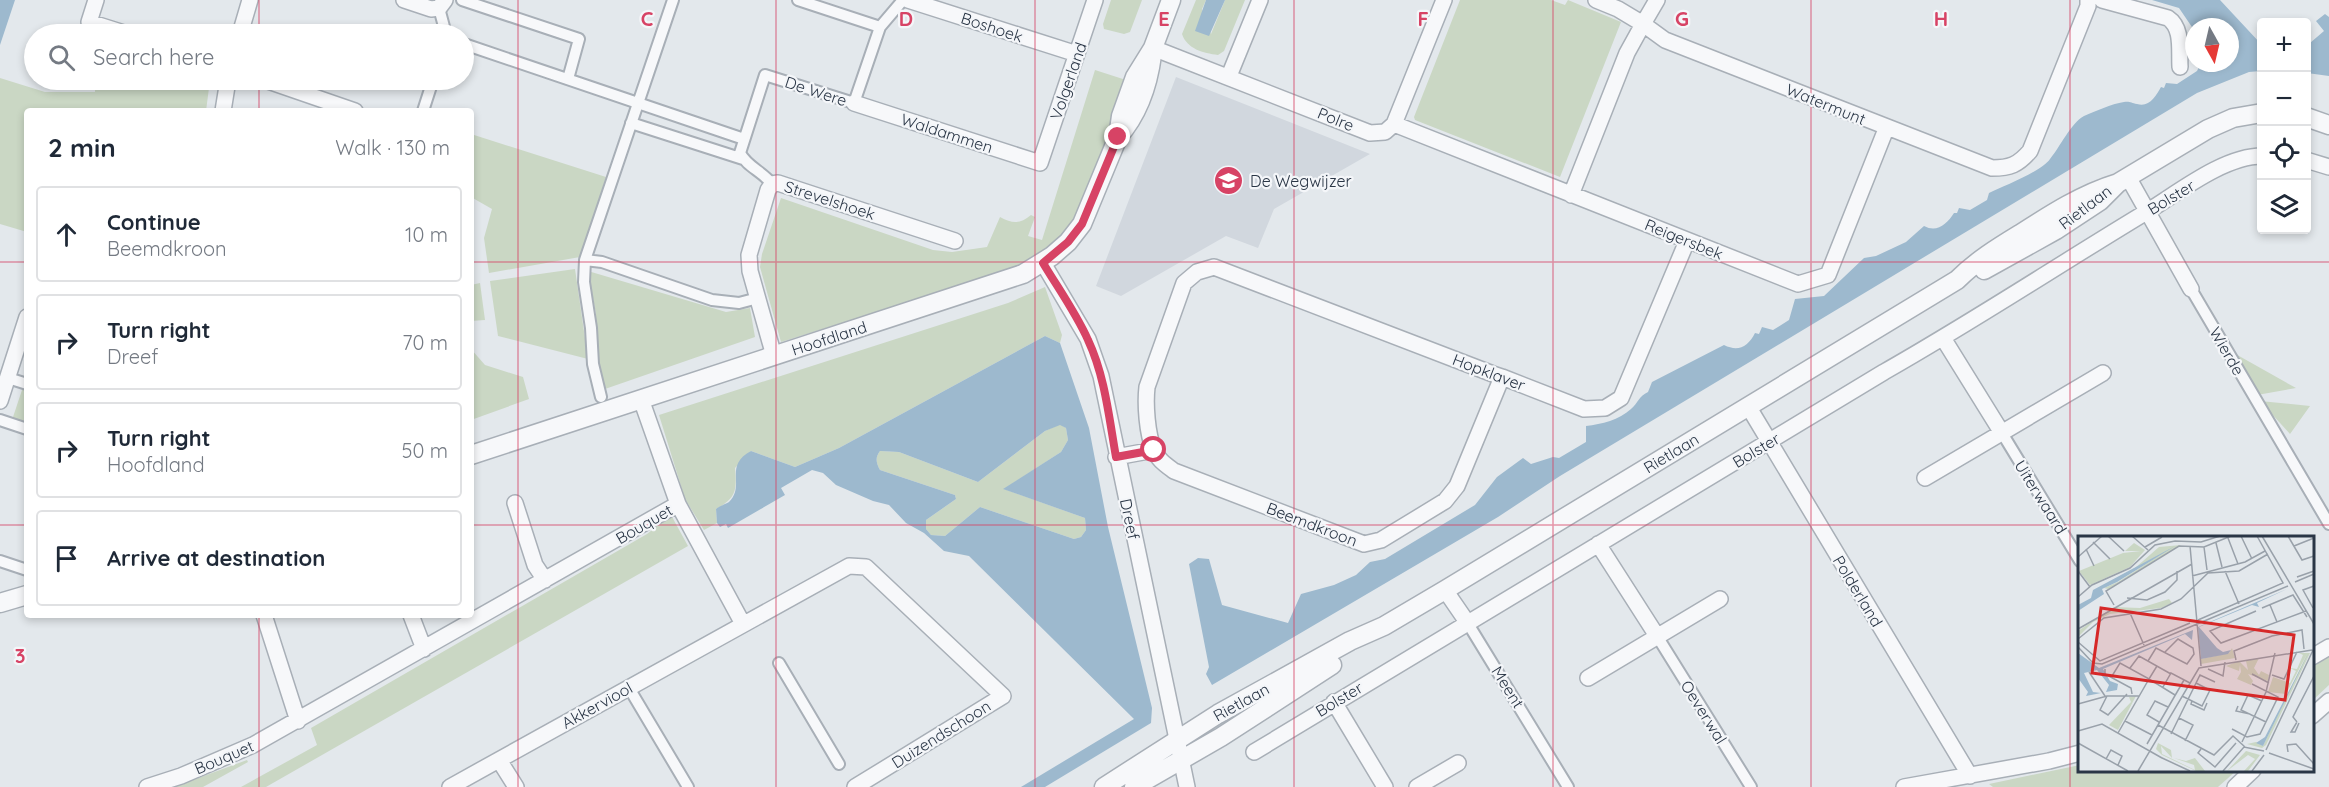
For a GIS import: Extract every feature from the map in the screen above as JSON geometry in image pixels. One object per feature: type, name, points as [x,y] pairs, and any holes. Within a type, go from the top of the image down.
[{"type":"street","points":[[88,24],[96,0]]},
{"type":"street","points":[[243,24],[250,0]]},
{"type":"street","points":[[404,0],[431,9],[442,4],[445,24]]},
{"type":"street","points":[[462,0],[579,39],[568,79]]},
{"type":"street","points":[[601,397],[593,364],[591,328],[584,282],[585,260],[673,0]]},
{"type":"street","points":[[798,0],[880,27]]},
{"type":"street","name":"De Were","points":[[743,159],[740,153],[765,75],[854,103],[880,27],[905,0]]},
{"type":"street","name":"Boshoek","points":[[905,0],[1077,54]]},
{"type":"street","name":"Volgerland","points":[[1040,163],[1095,0]]},
{"type":"street","name":"Hoofdland","points":[[474,454],[1023,274],[1043,263],[1068,242],[1082,224],[1118,137],[1121,116],[1135,77],[1153,48],[1171,0]]},
{"type":"street","points":[[1228,76],[1260,0]]},
{"type":"street","points":[[1394,124],[1444,0]]},
{"type":"street","name":"Watermunt","points":[[1596,0],[1618,9],[1665,40],[1886,129],[1992,168],[2008,168],[2030,152],[2088,6],[2088,0]]},
{"type":"street","points":[[1571,195],[1627,53],[1657,0]]},
{"type":"street","points":[[2102,0],[2168,18],[2175,23],[2178,29],[2180,67]]},
{"type":"street","points":[[474,47],[744,139]]},
{"type":"street","name":"Polre","points":[[1153,48],[1370,133],[1385,132],[1394,124]]},
{"type":"street","points":[[223,108],[226,90]]},
{"type":"street","points":[[294,90],[346,108]]},
{"type":"street","points":[[424,108],[430,90]]},
{"type":"street","name":"Waldammen","points":[[854,103],[1040,163]]},
{"type":"street","name":"Rietlaan","points":[[1104,787],[1176,740],[1445,590],[1957,280],[1978,273],[2056,230],[2100,201],[2123,180],[2214,126],[2233,118],[2257,114]]},
{"type":"street","points":[[2311,118],[2329,125]]},
{"type":"street","points":[[631,123],[743,159],[764,174],[772,184]]},
{"type":"street","name":"Reigersbek","points":[[1394,124],[1798,284],[1828,275],[1886,129]]},
{"type":"street","name":"Bolster","points":[[1254,752],[1467,622],[1944,338],[2072,256],[2220,167],[2257,156]]},
{"type":"street","points":[[2311,161],[2329,167]]},
{"type":"street","name":"Wierde","points":[[2123,180],[2147,212],[2329,524]]},
{"type":"street","name":"Strevelshoek","points":[[774,356],[750,271],[749,255],[768,190],[772,184],[778,183],[956,241]]},
{"type":"street","name":"Hopklaver","points":[[1154,450],[1145,402],[1148,387],[1184,283],[1197,272],[1214,267],[1584,410],[1605,408],[1621,398],[1687,241]]},
{"type":"street","points":[[585,260],[602,262],[712,300],[739,303],[758,298]]},
{"type":"street","name":"Dreef","points":[[1043,263],[1079,323],[1095,356],[1187,787]]},
{"type":"street","points":[[0,401],[24,327]]},
{"type":"street","name":"Uiterwaard","points":[[1944,338],[2078,558]]},
{"type":"street","points":[[1925,478],[2103,373]]},
{"type":"street","name":"Beemdkroon","points":[[1154,450],[1162,462],[1174,471],[1364,544],[1381,540],[1445,501],[1457,486],[1502,377]]},
{"type":"street","points":[[8,378],[24,383]]},
{"type":"street","name":"Bouquet","points":[[147,787],[181,776],[253,746],[678,504],[641,399]]},
{"type":"street","name":"Polderland","points":[[1748,406],[1970,776]]},
{"type":"street","points":[[0,420],[24,428]]},
{"type":"street","points":[[1116,457],[1154,450]]},
{"type":"street","points":[[515,503],[536,566],[545,580]]},
{"type":"street","points":[[678,504],[743,624]]},
{"type":"street","name":"Oeverwal","points":[[1598,544],[1751,787]]},
{"type":"street","points":[[0,561],[24,569]]},
{"type":"street","name":"Akkerviool","points":[[450,787],[849,566],[866,567],[878,577]]},
{"type":"street","name":"Duizendschoon","points":[[855,787],[1003,696],[878,577]]},
{"type":"street","name":"Meent","points":[[1445,590],[1568,787]]},
{"type":"street","points":[[0,603],[24,596]]},
{"type":"street","points":[[1588,678],[1720,599]]},
{"type":"street","points":[[265,618],[298,721]]},
{"type":"street","points":[[412,618],[424,649]]},
{"type":"street","name":"Rietlaan","points":[[1134,787],[1181,760],[1355,650],[1384,626]]},
{"type":"street","points":[[2314,656],[2329,647]]},
{"type":"street","points":[[779,663],[839,764]]},
{"type":"street","points":[[629,688],[688,787]]},
{"type":"street","points":[[2314,715],[2329,701]]},
{"type":"street","points":[[1334,702],[1385,787]]},
{"type":"street","points":[[1904,787],[2078,753]]},
{"type":"street","points":[[499,760],[516,787]]},
{"type":"street","points":[[1417,787],[1458,763]]},
{"type":"street","points":[[2235,787],[2252,772]]},
{"type":"shaded area","name":"De Wegwijzer","points":[[1176,77],[1370,154],[1274,209],[1258,248],[1226,236],[1121,296],[1096,286]]},
{"type":"green space","points":[[1111,0],[1142,0],[1130,32],[1124,34],[1104,29],[1103,24]]},
{"type":"green space","points":[[1196,0],[1206,0],[1202,9],[1211,34],[1225,0],[1245,0],[1224,51],[1218,55],[1192,47],[1182,34]]},
{"type":"green space","points":[[1460,0],[1551,0],[1565,5],[1568,0],[1621,22],[1560,177],[1415,120],[1414,117]]},
{"type":"green space","points":[[1095,70],[1126,80],[1094,178],[1077,219],[1064,236],[1047,251],[1027,263],[990,277],[781,342],[760,267],[762,254],[781,198],[933,250],[952,252],[987,247],[1000,217],[1016,222],[1031,215],[1035,217],[1028,236],[1042,240]]},
{"type":"green space","points":[[0,78],[24,85],[24,90],[45,92],[209,90],[206,108],[24,108],[24,231],[0,224]]},
{"type":"green space","points":[[474,135],[606,177],[580,257],[489,273],[484,238],[492,209],[474,199]]},
{"type":"green space","points":[[575,269],[588,359],[498,336],[490,281]]},
{"type":"green space","points":[[588,271],[726,312],[750,308],[755,337],[605,389],[596,358],[596,314]]},
{"type":"green space","points":[[480,283],[485,320],[474,321],[474,284]]},
{"type":"green space","points":[[1045,287],[1062,335],[1060,343],[1045,336],[839,448],[795,467],[751,451],[735,468],[734,493],[728,501],[716,509],[717,523],[704,530],[685,499],[659,415],[1008,303]]},
{"type":"green space","points":[[474,352],[485,365],[523,377],[529,399],[474,419]]},
{"type":"green space","points":[[2232,352],[2296,388],[2257,395]]},
{"type":"green space","points":[[23,387],[24,424],[12,420]]},
{"type":"green space","points":[[2260,401],[2310,406],[2290,434]]},
{"type":"green space","points":[[1060,424],[1066,428],[1068,440],[1061,452],[1004,489],[1085,518],[1086,530],[1081,537],[1074,539],[980,507],[945,536],[931,535],[926,529],[926,520],[956,499],[955,495],[880,470],[877,462],[880,451],[899,452],[978,482],[1045,431]]},
{"type":"green space","points":[[671,515],[688,546],[266,787],[241,787],[317,745],[311,728],[647,534]]},
{"type":"green space","points":[[2329,657],[2329,685],[2314,699],[2314,665]]},
{"type":"green space","points":[[247,760],[248,762],[203,787],[174,787]]},
{"type":"green space","points":[[2078,765],[2078,772],[2235,772],[2218,787],[1993,787],[1989,784]]},
{"type":"water","points":[[0,0],[15,0],[0,45]]},
{"type":"water","points":[[1206,0],[1225,0],[1209,36],[1195,31]]},
{"type":"water","points":[[2152,0],[2220,0],[2237,18],[2186,18],[2179,8]]},
{"type":"water","points":[[2325,14],[2329,17],[2329,76],[2311,74],[2311,42],[2324,31],[2316,21]]},
{"type":"water","points":[[2239,20],[2257,40],[2257,71],[2249,72],[2197,93],[1560,476],[1498,517],[1212,685],[1206,674],[1209,667],[1189,564],[1198,558],[1209,559],[1222,605],[1288,623],[1301,594],[1334,585],[1356,575],[1370,562],[1385,559],[1475,505],[1497,477],[1523,458],[1531,464],[1553,457],[1559,458],[1586,442],[1586,426],[1610,421],[1626,413],[1648,392],[1652,382],[1724,345],[1738,348],[1746,345],[1755,333],[1759,334],[1762,327],[1773,330],[1789,320],[1795,299],[1824,296],[1864,258],[1876,256],[1906,242],[1924,226],[1937,228],[1941,226],[1954,213],[1957,213],[1959,208],[1970,210],[1987,200],[1989,193],[2046,164],[2079,119],[2119,103],[2128,102],[2141,105],[2149,103],[2166,83],[2177,84],[2195,72],[2239,72]]},
{"type":"water","points":[[1045,336],[1060,343],[1089,428],[1108,527],[1152,708],[1151,723],[1045,787],[1021,787],[1134,719],[969,556],[944,551],[924,533],[906,523],[889,505],[873,501],[836,485],[823,473],[812,470],[781,488],[785,495],[728,528],[726,524],[720,527],[717,523],[716,509],[729,502],[734,496],[738,463],[751,451],[795,467],[839,448]],"holes":[[[1060,425],[1066,428],[1068,440],[1061,452],[1003,489],[1085,518],[1086,530],[1081,537],[1074,539],[980,507],[945,536],[931,535],[926,529],[926,520],[956,499],[955,495],[880,470],[877,462],[880,451],[899,452],[978,482],[1045,431]]]},
{"type":"place","name":"De Wegwijzer","points":[[1229,181]]},
{"type":"route","points":[[1118,137],[1082,224],[1068,242],[1043,263],[1088,339],[1095,356],[1101,376],[1116,457],[1154,450]]}]
